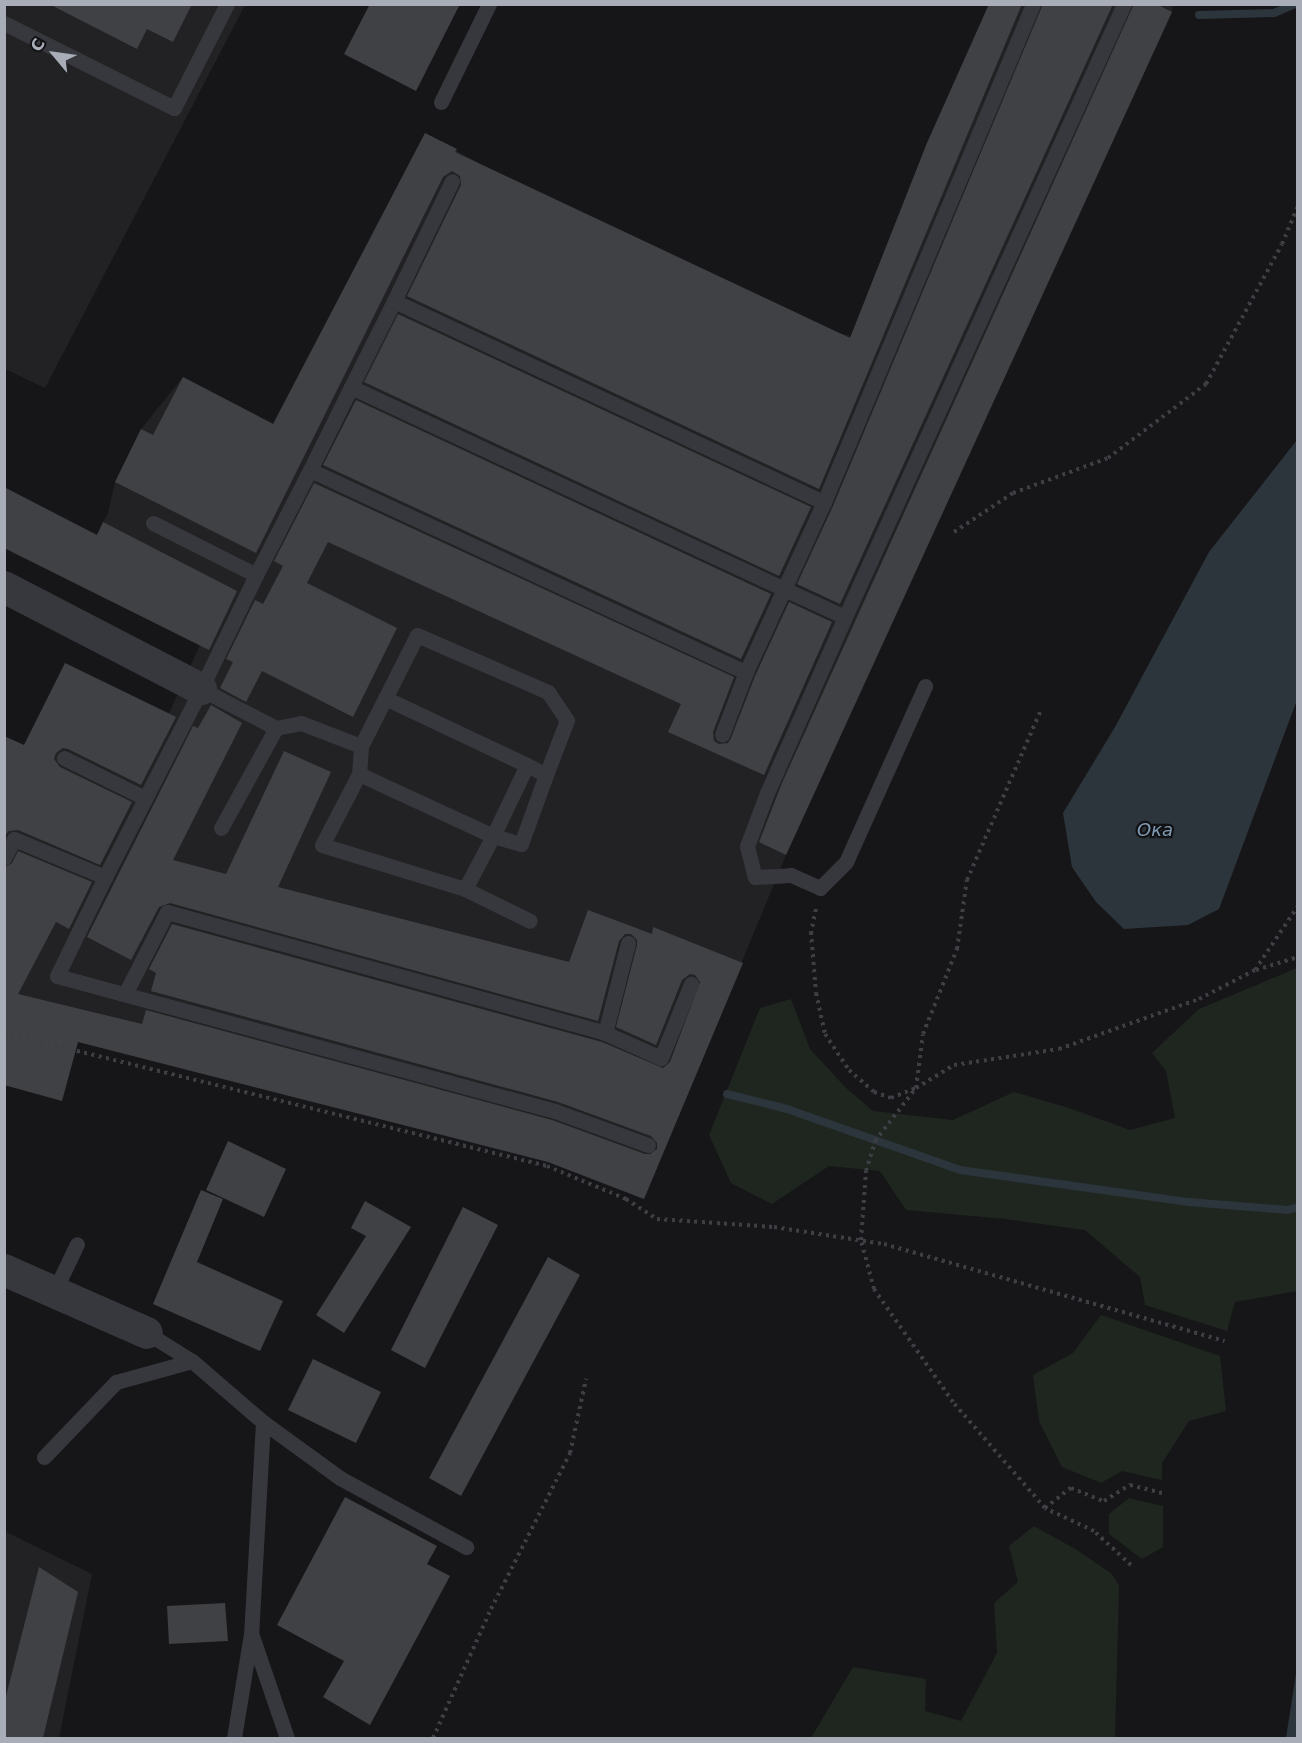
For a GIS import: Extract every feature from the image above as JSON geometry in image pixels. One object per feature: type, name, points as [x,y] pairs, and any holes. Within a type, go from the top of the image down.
[{"type":"street","points":[[4,586],[201,689]]},
{"type":"street","points":[[4,1270],[147,1333]]},
{"type":"lane","points":[[4,23],[174,108],[227,4]]},
{"type":"lane","points":[[441,102],[489,4]]},
{"type":"lane","points":[[722,735],[746,672],[824,502],[1033,4]]},
{"type":"lane","points":[[925,686],[846,862],[820,888],[791,875],[755,877],[747,846],[767,793],[1124,4]]},
{"type":"lane","points":[[452,182],[57,976],[555,1111],[648,1145]]},
{"type":"lane","points":[[394,301],[824,502]]},
{"type":"lane","points":[[351,387],[845,617]]},
{"type":"lane","points":[[310,471],[746,672]]},
{"type":"lane","points":[[153,523],[256,575]]},
{"type":"lane","points":[[359,774],[493,836],[520,844],[567,720],[548,692],[417,635],[362,746],[359,774],[322,845],[465,889],[530,921]]},
{"type":"lane","points":[[201,689],[276,728],[301,723],[362,746]]},
{"type":"lane","points":[[385,698],[546,775]]},
{"type":"lane","points":[[221,828],[276,728]]},
{"type":"lane","points":[[64,758],[145,798]]},
{"type":"lane","points":[[465,889],[527,765]]},
{"type":"lane","points":[[4,858],[14,839],[105,877]]},
{"type":"lane","points":[[125,994],[167,912],[604,1033],[661,1058],[691,984]]},
{"type":"lane","points":[[604,1033],[628,943]]},
{"type":"lane","points":[[54,1292],[77,1244]]},
{"type":"lane","points":[[147,1333],[192,1361],[263,1422],[340,1478],[466,1547]]},
{"type":"lane","points":[[44,1456],[116,1382],[192,1361]]},
{"type":"lane","points":[[234,1738],[251,1634],[263,1422]]},
{"type":"lane","points":[[251,1634],[287,1738]]},
{"type":"path","points":[[954,532],[1013,493],[1108,458],[1206,384],[1282,244],[1298,206]]},
{"type":"path","points":[[1041,710],[967,880],[957,949],[923,1034],[916,1088],[875,1141],[866,1171],[861,1240],[874,1289],[953,1402],[1045,1508],[1094,1531],[1131,1564]]},
{"type":"path","points":[[820,888],[811,932],[816,993],[825,1034],[849,1070],[874,1092],[891,1098],[916,1088],[954,1065],[1069,1046],[1199,999],[1255,970],[1298,957]]},
{"type":"path","points":[[1255,970],[1298,906]]},
{"type":"path","points":[[4,1033],[547,1166],[626,1199],[657,1219],[774,1227],[884,1244],[1224,1341]]},
{"type":"path","points":[[433,1738],[491,1609],[570,1453],[586,1379]]},
{"type":"path","points":[[1045,1508],[1071,1488],[1104,1501],[1130,1485],[1162,1493]]},
{"type":"shaded area","points":[[4,5],[245,5],[45,388],[5,369]]},
{"type":"shaded area","points":[[989,5],[1173,5],[1172,12],[786,855],[644,1199],[548,1162],[5,1023],[4,736],[24,745],[65,663],[169,713],[200,645],[73,580],[108,513],[115,482],[141,429],[183,377],[274,424],[425,133],[487,168],[455,236],[851,336],[927,143]]},
{"type":"shaded area","points":[[1297,968],[1297,1291],[1235,1302],[1227,1331],[1145,1305],[1140,1277],[1085,1230],[1006,1219],[906,1210],[880,1171],[829,1166],[772,1204],[731,1183],[709,1135],[760,1008],[791,999],[810,1049],[845,1087],[873,1111],[953,1120],[1014,1092],[1069,1108],[1130,1130],[1175,1118],[1166,1071],[1152,1053],[1199,1009]]},
{"type":"shaded area","points":[[1101,1315],[1220,1356],[1226,1411],[1189,1421],[1162,1463],[1162,1480],[1122,1471],[1101,1483],[1062,1467],[1039,1421],[1033,1375],[1073,1353]]},
{"type":"shaded area","points":[[1129,1498],[1163,1506],[1163,1547],[1142,1559],[1109,1534],[1109,1514]]},
{"type":"shaded area","points":[[1034,1526],[1077,1550],[1112,1574],[1119,1586],[1115,1738],[811,1738],[853,1667],[926,1679],[925,1711],[961,1721],[997,1653],[994,1603],[1018,1582],[1009,1546]]},
{"type":"shaded area","points":[[4,1531],[92,1574],[59,1738],[5,1738]]},
{"type":"water","name":"Ока","points":[[1297,440],[1297,700],[1219,909],[1188,925],[1124,929],[1096,902],[1072,867],[1063,813],[1115,727],[1209,552]]},
{"type":"water","points":[[1297,1667],[1297,1738],[1286,1738]]},
{"type":"building","points":[[49,4],[192,4],[173,42],[147,29],[137,49]]},
{"type":"building","points":[[370,4],[460,4],[416,91],[344,54]]},
{"type":"building","points":[[989,4],[1022,4],[819,489],[407,296],[461,185],[460,176],[452,171],[443,177],[256,553],[115,482],[141,429],[153,435],[183,377],[273,424],[425,133],[457,149],[455,152],[850,338],[927,143]]},
{"type":"building","points":[[1043,4],[1113,4],[840,604],[797,584],[833,506]]},
{"type":"building","points":[[1134,4],[1156,4],[1172,12],[786,855],[759,842],[782,783]]},
{"type":"building","points":[[398,314],[811,507],[779,576],[364,382]]},
{"type":"building","points":[[356,400],[771,594],[741,659],[323,465]]},
{"type":"building","points":[[314,483],[734,677],[713,732],[714,741],[719,744],[728,743],[731,738],[755,676],[789,602],[832,622],[764,775],[668,732],[681,704],[328,542],[307,583],[397,628],[353,717],[262,671],[246,702],[220,688],[233,662],[226,659],[255,600],[263,604],[283,566],[274,561]]},
{"type":"building","points":[[4,487],[97,535],[103,522],[237,591],[209,650],[4,548]]},
{"type":"building","points":[[65,663],[176,717],[141,785],[68,749],[63,748],[56,753],[54,759],[60,767],[132,802],[100,865],[18,830],[9,831],[4,836],[4,736],[24,745]]},
{"type":"building","points":[[211,705],[242,723],[173,860],[226,874],[284,751],[331,772],[278,887],[569,962],[588,910],[652,934],[653,927],[743,963],[644,1199],[548,1162],[78,1042],[62,1101],[4,1085],[4,868],[12,863],[18,851],[92,882],[69,929],[56,922],[18,994],[142,1024],[146,1010],[552,1120],[645,1154],[650,1154],[657,1149],[657,1143],[651,1136],[558,1102],[151,991],[156,973],[149,969],[172,924],[602,1042],[663,1068],[670,1062],[700,982],[695,975],[690,974],[682,980],[656,1045],[616,1027],[637,945],[637,940],[631,934],[625,934],[619,941],[598,1021],[170,903],[159,907],[131,960],[87,937],[193,726],[198,728]]},
{"type":"building","points":[[228,1141],[286,1169],[264,1217],[206,1190]]},
{"type":"building","points":[[201,1190],[223,1199],[197,1262],[283,1301],[260,1351],[153,1304]]},
{"type":"building","points":[[365,1201],[411,1227],[344,1333],[316,1315],[366,1236],[351,1228]]},
{"type":"building","points":[[463,1207],[498,1225],[425,1368],[391,1350]]},
{"type":"building","points":[[548,1257],[580,1275],[461,1496],[429,1478]]},
{"type":"building","points":[[313,1359],[381,1392],[356,1443],[288,1410]]},
{"type":"building","points":[[345,1497],[437,1546],[427,1564],[450,1576],[370,1725],[323,1697],[344,1661],[277,1625]]},
{"type":"building","points":[[39,1567],[78,1592],[43,1738],[4,1738],[4,1704]]},
{"type":"building","points":[[225,1603],[228,1641],[169,1644],[167,1606]]},
{"type":"waterway","points":[[1199,15],[1274,13],[1295,4]]},
{"type":"waterway","points":[[727,1094],[787,1109],[960,1170],[1189,1202],[1288,1210],[1298,1207]]}]
